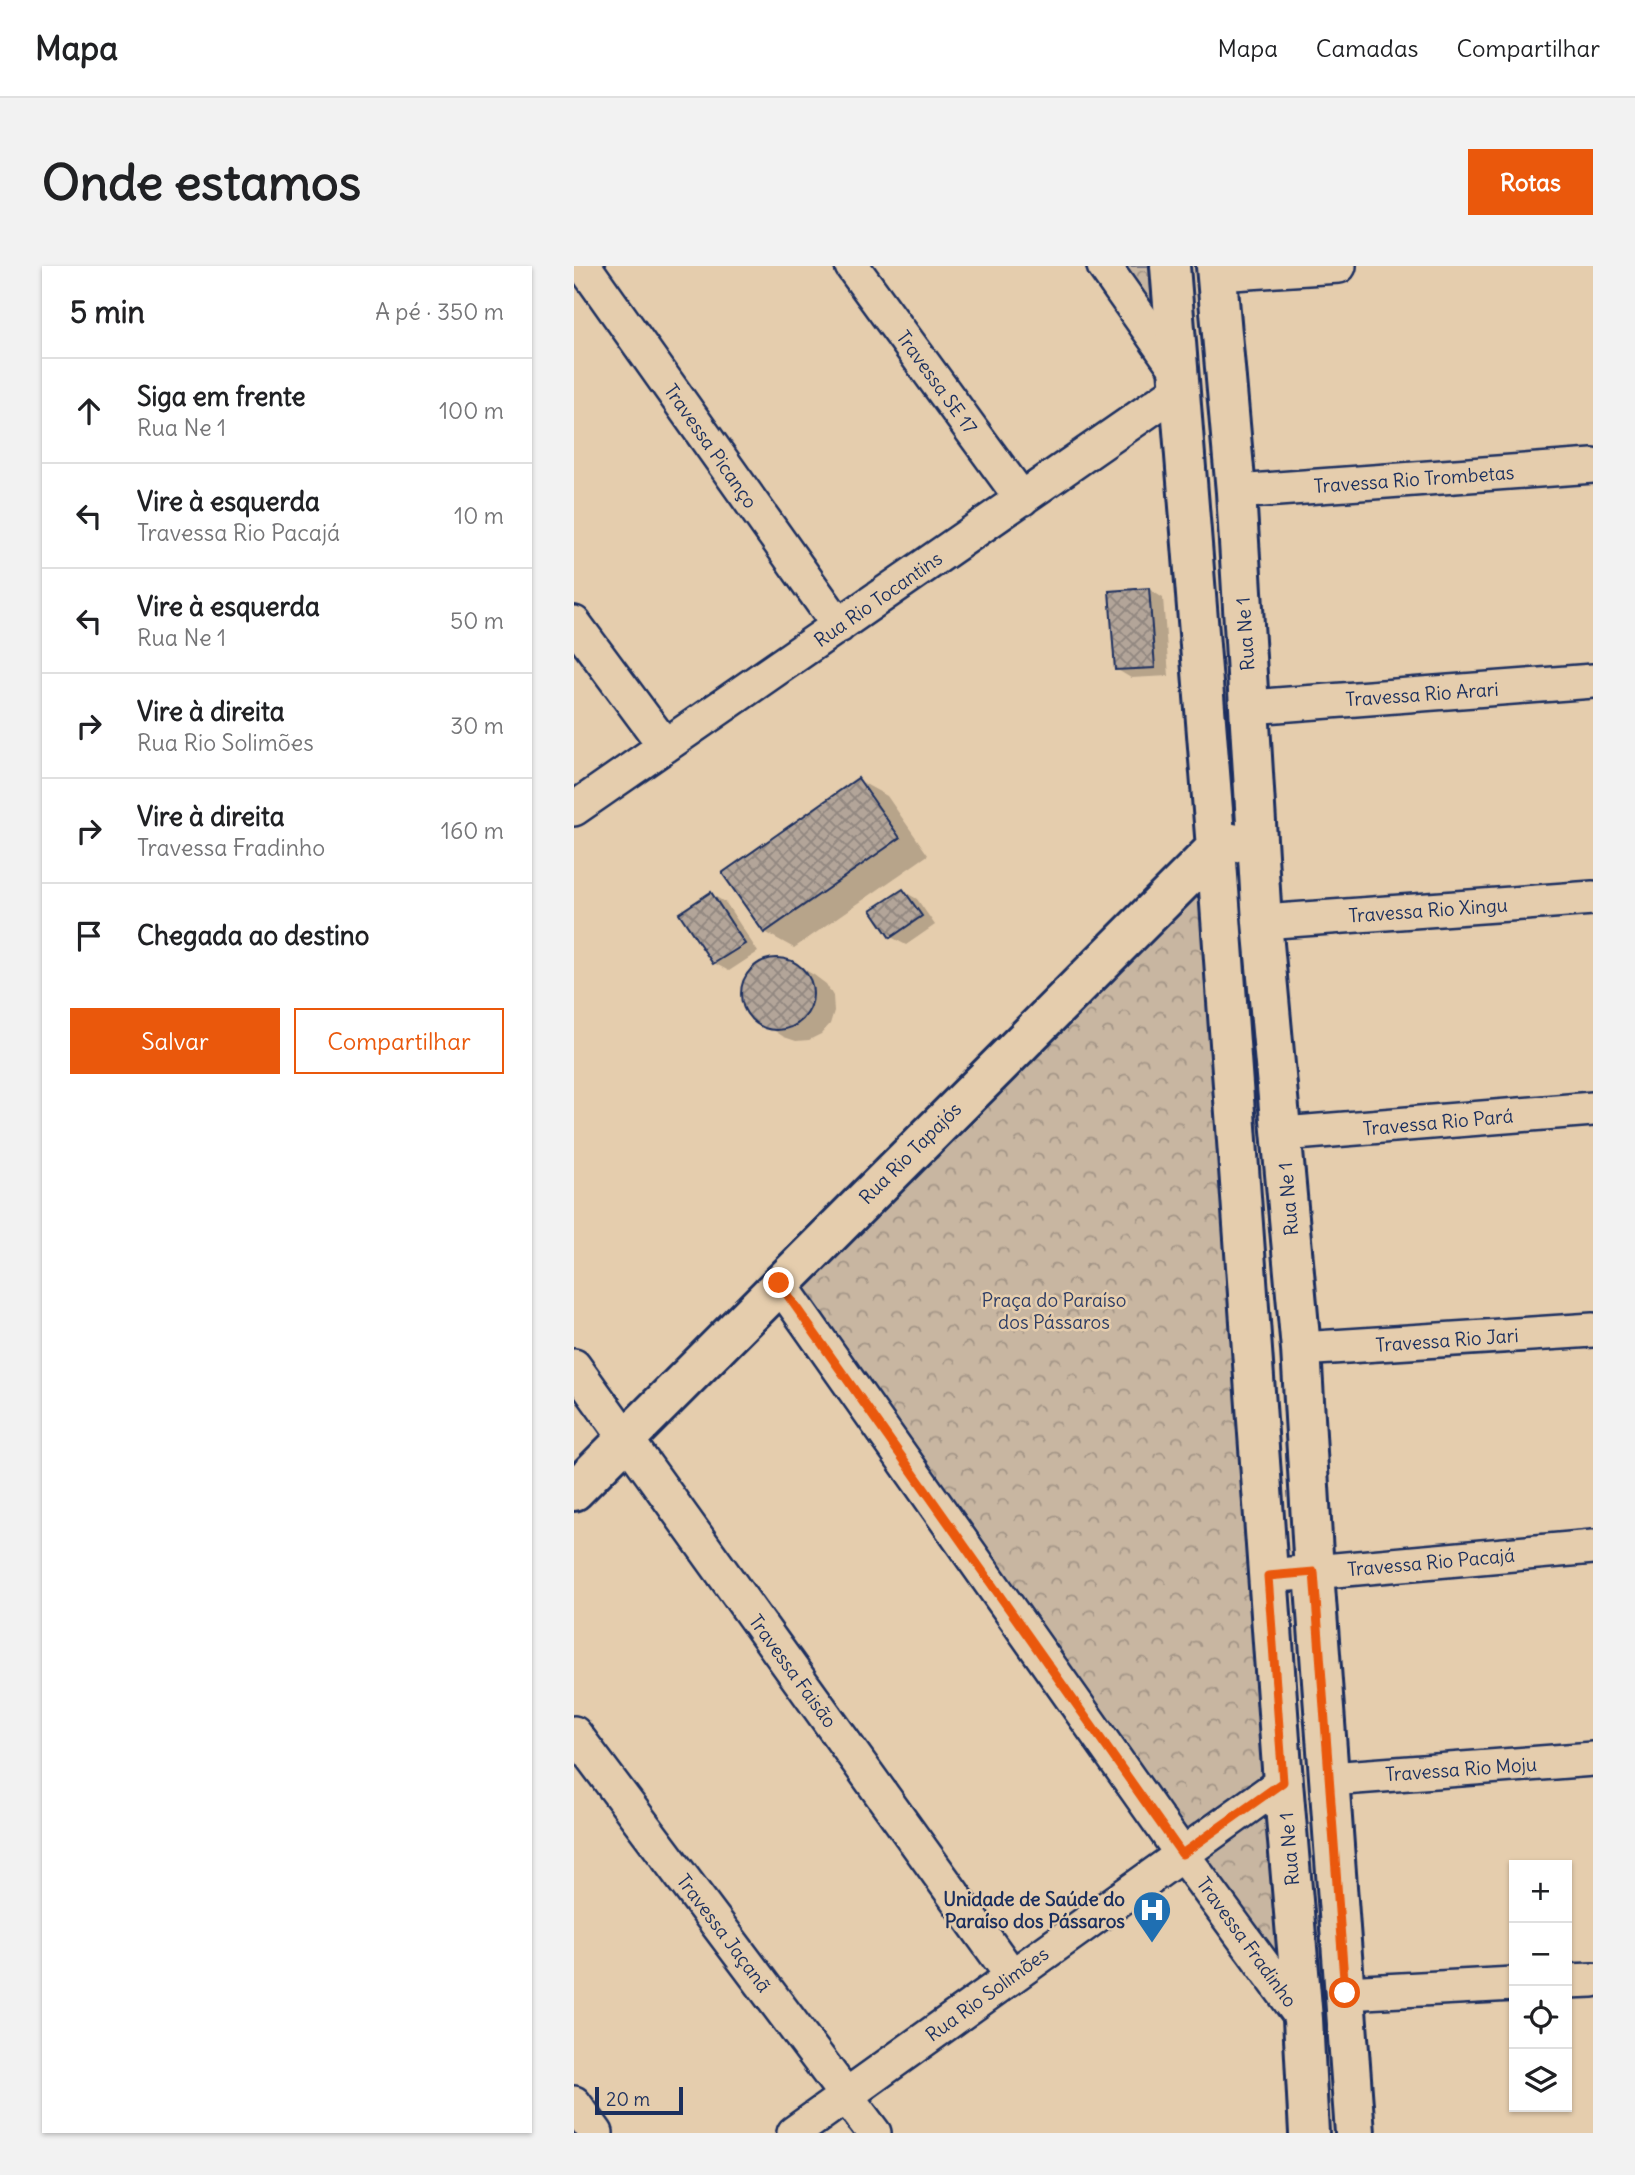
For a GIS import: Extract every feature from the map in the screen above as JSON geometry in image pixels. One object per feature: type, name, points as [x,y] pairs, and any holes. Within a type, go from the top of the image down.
[{"type":"street","name":"Travessa Picanço","points":[[584,266],[839,626]]},
{"type":"street","name":"Travessa SE 17","points":[[852,266],[1022,499]]},
{"type":"street","points":[[1104,266],[1181,381]]},
{"type":"street","name":"Rua Ne 1","points":[[1170,266],[1181,381],[1283,1782],[1303,2019],[1303,2129]]},
{"type":"street","points":[[1216,270],[1339,266]]},
{"type":"street","name":"Rua Ne 1","points":[[1216,270],[1236,492],[1262,922],[1301,1349],[1314,1572],[1355,2133]]},
{"type":"street","name":"Rua Rio Tocantins","points":[[574,809],[1022,499],[1181,381]]},
{"type":"street","name":"Travessa Rio Trombetas","points":[[1236,492],[1593,466]]},
{"type":"street","points":[[574,623],[665,746]]},
{"type":"street","name":"Travessa Rio Arari","points":[[1250,707],[1593,681]]},
{"type":"street","name":"Rua Rio Tapajós","points":[[574,1491],[1216,848],[1258,836]]},
{"type":"street","name":"Travessa Rio Xingu","points":[[1262,922],[1593,898]]},
{"type":"street","name":"Travessa Rio Pará","points":[[1283,1134],[1593,1109]]},
{"type":"street","name":"Travessa Fradinho","points":[[779,1283],[1182,1854],[1303,2019]]},
{"type":"street","name":"Travessa Rio Jari","points":[[1301,1349],[1593,1330]]},
{"type":"street","name":"Travessa Faisão","points":[[574,1366],[1012,1976]]},
{"type":"street","name":"Travessa Rio Pacajá","points":[[1268,1576],[1593,1547]]},
{"type":"street","name":"Travessa Jaçanã","points":[[574,1733],[874,2133]]},
{"type":"street","name":"Travessa Rio Moju","points":[[1330,1779],[1593,1759]]},
{"type":"street","name":"Rua Rio Solimões","points":[[794,2133],[1283,1782]]},
{"type":"street","points":[[1572,1981],[1593,1980]]},
{"type":"street","points":[[1345,1993],[1509,1984]]},
{"type":"street","points":[[574,2103],[596,2133]]},
{"type":"green space","points":[[1117,266],[1149,266],[1153,318]]},
{"type":"green space","name":"Praça do Paraíso dos Pássaros","points":[[1225,857],[1290,1977],[793,1289]]},
{"type":"building","points":[[1149,588],[1155,668],[1115,670],[1109,591]]},
{"type":"building","points":[[858,778],[900,838],[764,933],[722,873]]},
{"type":"building","points":[[903,889],[922,916],[890,938],[871,910]]},
{"type":"building","points":[[711,892],[745,944],[713,964],[679,913]]},
{"type":"building","points":[[777,958],[797,964],[807,974],[813,994],[807,1014],[797,1024],[777,1030],[757,1024],[747,1014],[741,994],[747,974],[757,964]]},
{"type":"place","name":"Unidade de Saúde do Paraíso dos Pássaros","points":[[1152,1944]]},
{"type":"route","points":[[779,1283],[1182,1854],[1283,1782],[1268,1576],[1314,1572],[1345,1993]]}]
